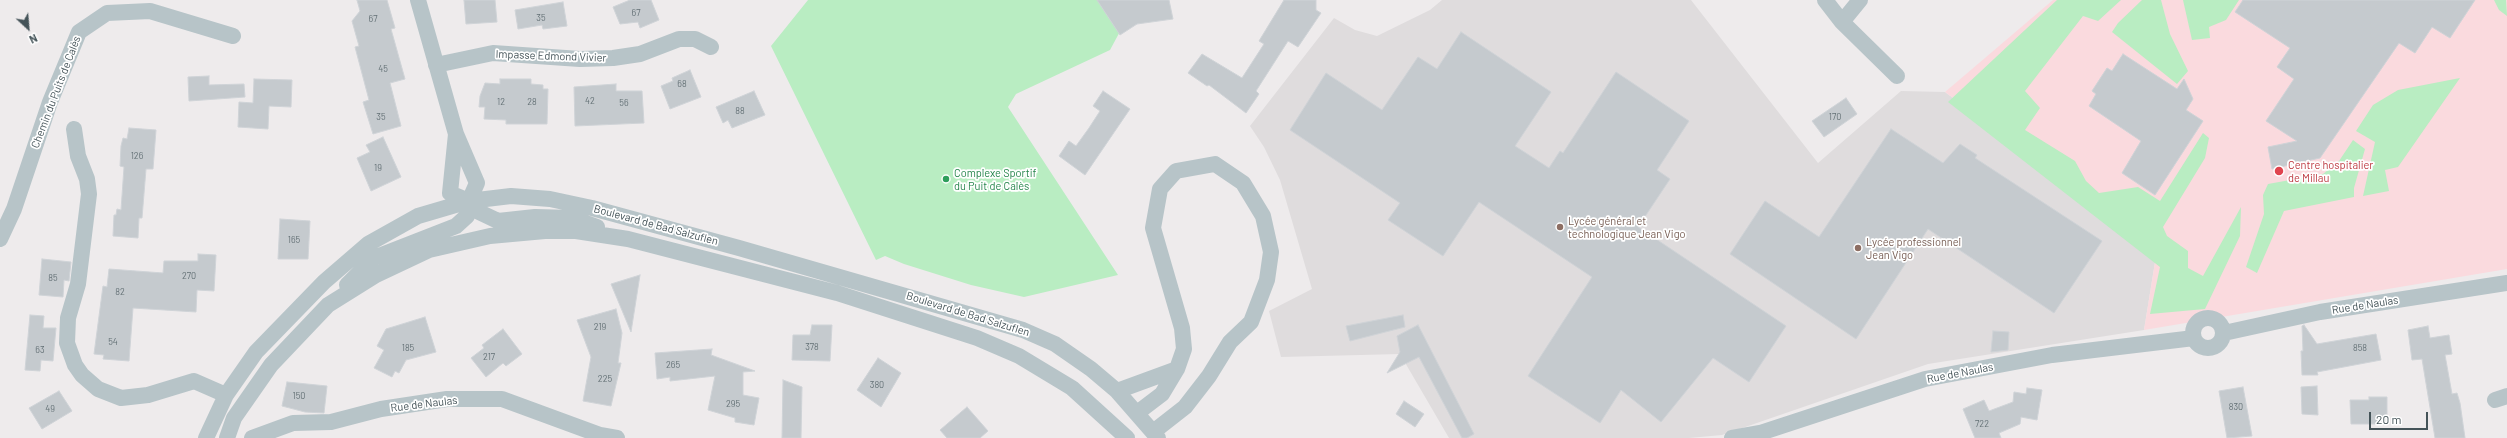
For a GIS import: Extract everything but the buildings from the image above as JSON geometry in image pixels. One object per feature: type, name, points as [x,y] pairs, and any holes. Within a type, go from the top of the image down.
[{"type":"street","points":[[328,305],[374,258],[456,226],[467,216],[470,201],[477,183],[456,134],[418,0]]},
{"type":"street","points":[[1825,0],[1842,22],[1897,76]]},
{"type":"street","points":[[1842,22],[1860,0]]},
{"type":"street","name":"Chemin du Puits de Calès","points":[[0,239],[14,209],[50,102],[79,32],[107,13],[150,11],[233,36]]},
{"type":"street","name":"Impasse Edmond Vivier","points":[[436,65],[493,53],[580,59],[613,58],[640,54],[679,39],[695,39],[711,47]]},
{"type":"street","points":[[74,129],[78,156],[87,179],[89,194],[78,284],[68,318],[67,343],[75,365],[82,375],[98,389],[121,398],[148,395],[194,382],[226,395]]},
{"type":"street","points":[[456,134],[450,193],[470,201],[477,211],[498,221],[535,216],[572,218],[628,239]]},
{"type":"street","points":[[1137,413],[1162,394],[1177,369],[1184,349],[1182,328],[1153,228],[1160,188],[1176,171],[1215,164],[1243,183],[1263,216],[1271,252],[1267,280],[1251,322],[1230,342],[1210,376],[1185,407],[1156,435]]},
{"type":"street","name":"Boulevard de Bad Salzuflen","points":[[206,438],[226,395],[256,352],[324,282],[368,244],[418,216],[470,201],[511,196],[550,199],[592,208],[739,248],[1023,330],[1055,344],[1091,368],[1117,391],[1156,435]]},
{"type":"street","name":"Boulevard de Bad Salzuflen","points":[[227,438],[234,418],[272,365],[328,305],[376,275],[429,250],[490,236],[535,231],[576,231],[628,239],[837,294],[977,338],[1019,356],[1072,388],[1127,438]]},
{"type":"street","name":"Rue de Naulas","points":[[2224,333],[2320,312],[2507,283]]},
{"type":"street","points":[[2206,317],[2220,323],[2224,333],[2220,343],[2211,348],[2201,346],[2194,338],[2195,325],[2206,317]]},
{"type":"street","name":"Rue de Naulas","points":[[1732,438],[1760,433],[1925,379],[2052,355],[2194,338]]},
{"type":"street","points":[[1117,391],[1177,369]]},
{"type":"street","name":"Rue de Naulas","points":[[252,438],[293,422],[331,422],[381,410],[447,399],[502,399],[600,435],[617,438]]},
{"type":"shaded area","points":[[1442,0],[1691,0],[1818,163],[1901,91],[1945,92],[2157,250],[2144,330],[1928,364],[1722,435],[1689,438],[1449,438],[1400,354],[1281,357],[1269,311],[1312,289],[1280,180],[1264,147],[1250,126],[1334,18],[1355,30],[1377,36],[1430,10]]},
{"type":"shaded area","name":"Centre hospitalier de Millau","points":[[2053,0],[2507,0],[2507,269],[2144,330],[2157,250],[1945,92]]},
{"type":"green space","name":"Complexe Sportif du Puit de Calès","points":[[808,0],[1137,0],[1110,50],[1016,94],[1008,107],[1118,275],[1024,297],[971,285],[904,264],[885,256],[876,260],[771,46]]},
{"type":"green space","points":[[2057,0],[2121,0],[2098,21],[2083,16],[2025,91],[2040,108],[2025,130],[2075,161],[2086,181],[2099,193],[2138,187],[2160,201],[2203,133],[2209,138],[2205,158],[2163,227],[2167,236],[2188,251],[2188,268],[2203,276],[2241,207],[2240,236],[2205,309],[2150,314],[2160,267],[1948,102]]},
{"type":"green space","points":[[2142,0],[2161,0],[2170,34],[2188,71],[2177,84],[2112,32],[2118,23]]},
{"type":"green space","points":[[2183,0],[2239,0],[2226,20],[2209,27],[2210,38],[2192,40]]},
{"type":"green space","points":[[2494,0],[2506,0],[2507,16],[2499,10]]},
{"type":"green space","points":[[2460,78],[2398,167],[2385,170],[2389,191],[2363,196],[2375,142],[2356,131],[2373,105],[2398,90]]},
{"type":"green space","points":[[2353,140],[2365,149],[2354,188],[2354,197],[2284,211],[2257,273],[2246,267],[2264,214],[2263,195],[2268,184],[2323,174],[2339,161]]},
{"type":"place","name":"Centre hospitalier de Millau","points":[[2279,171]]},
{"type":"place","name":"Complexe Sportif du Puit de Calès","points":[[946,179]]},
{"type":"place","name":"Lycée général et technologique Jean Vigo","points":[[1560,227]]},
{"type":"place","name":"Lycée professionnel Jean Vigo","points":[[1858,248]]}]
